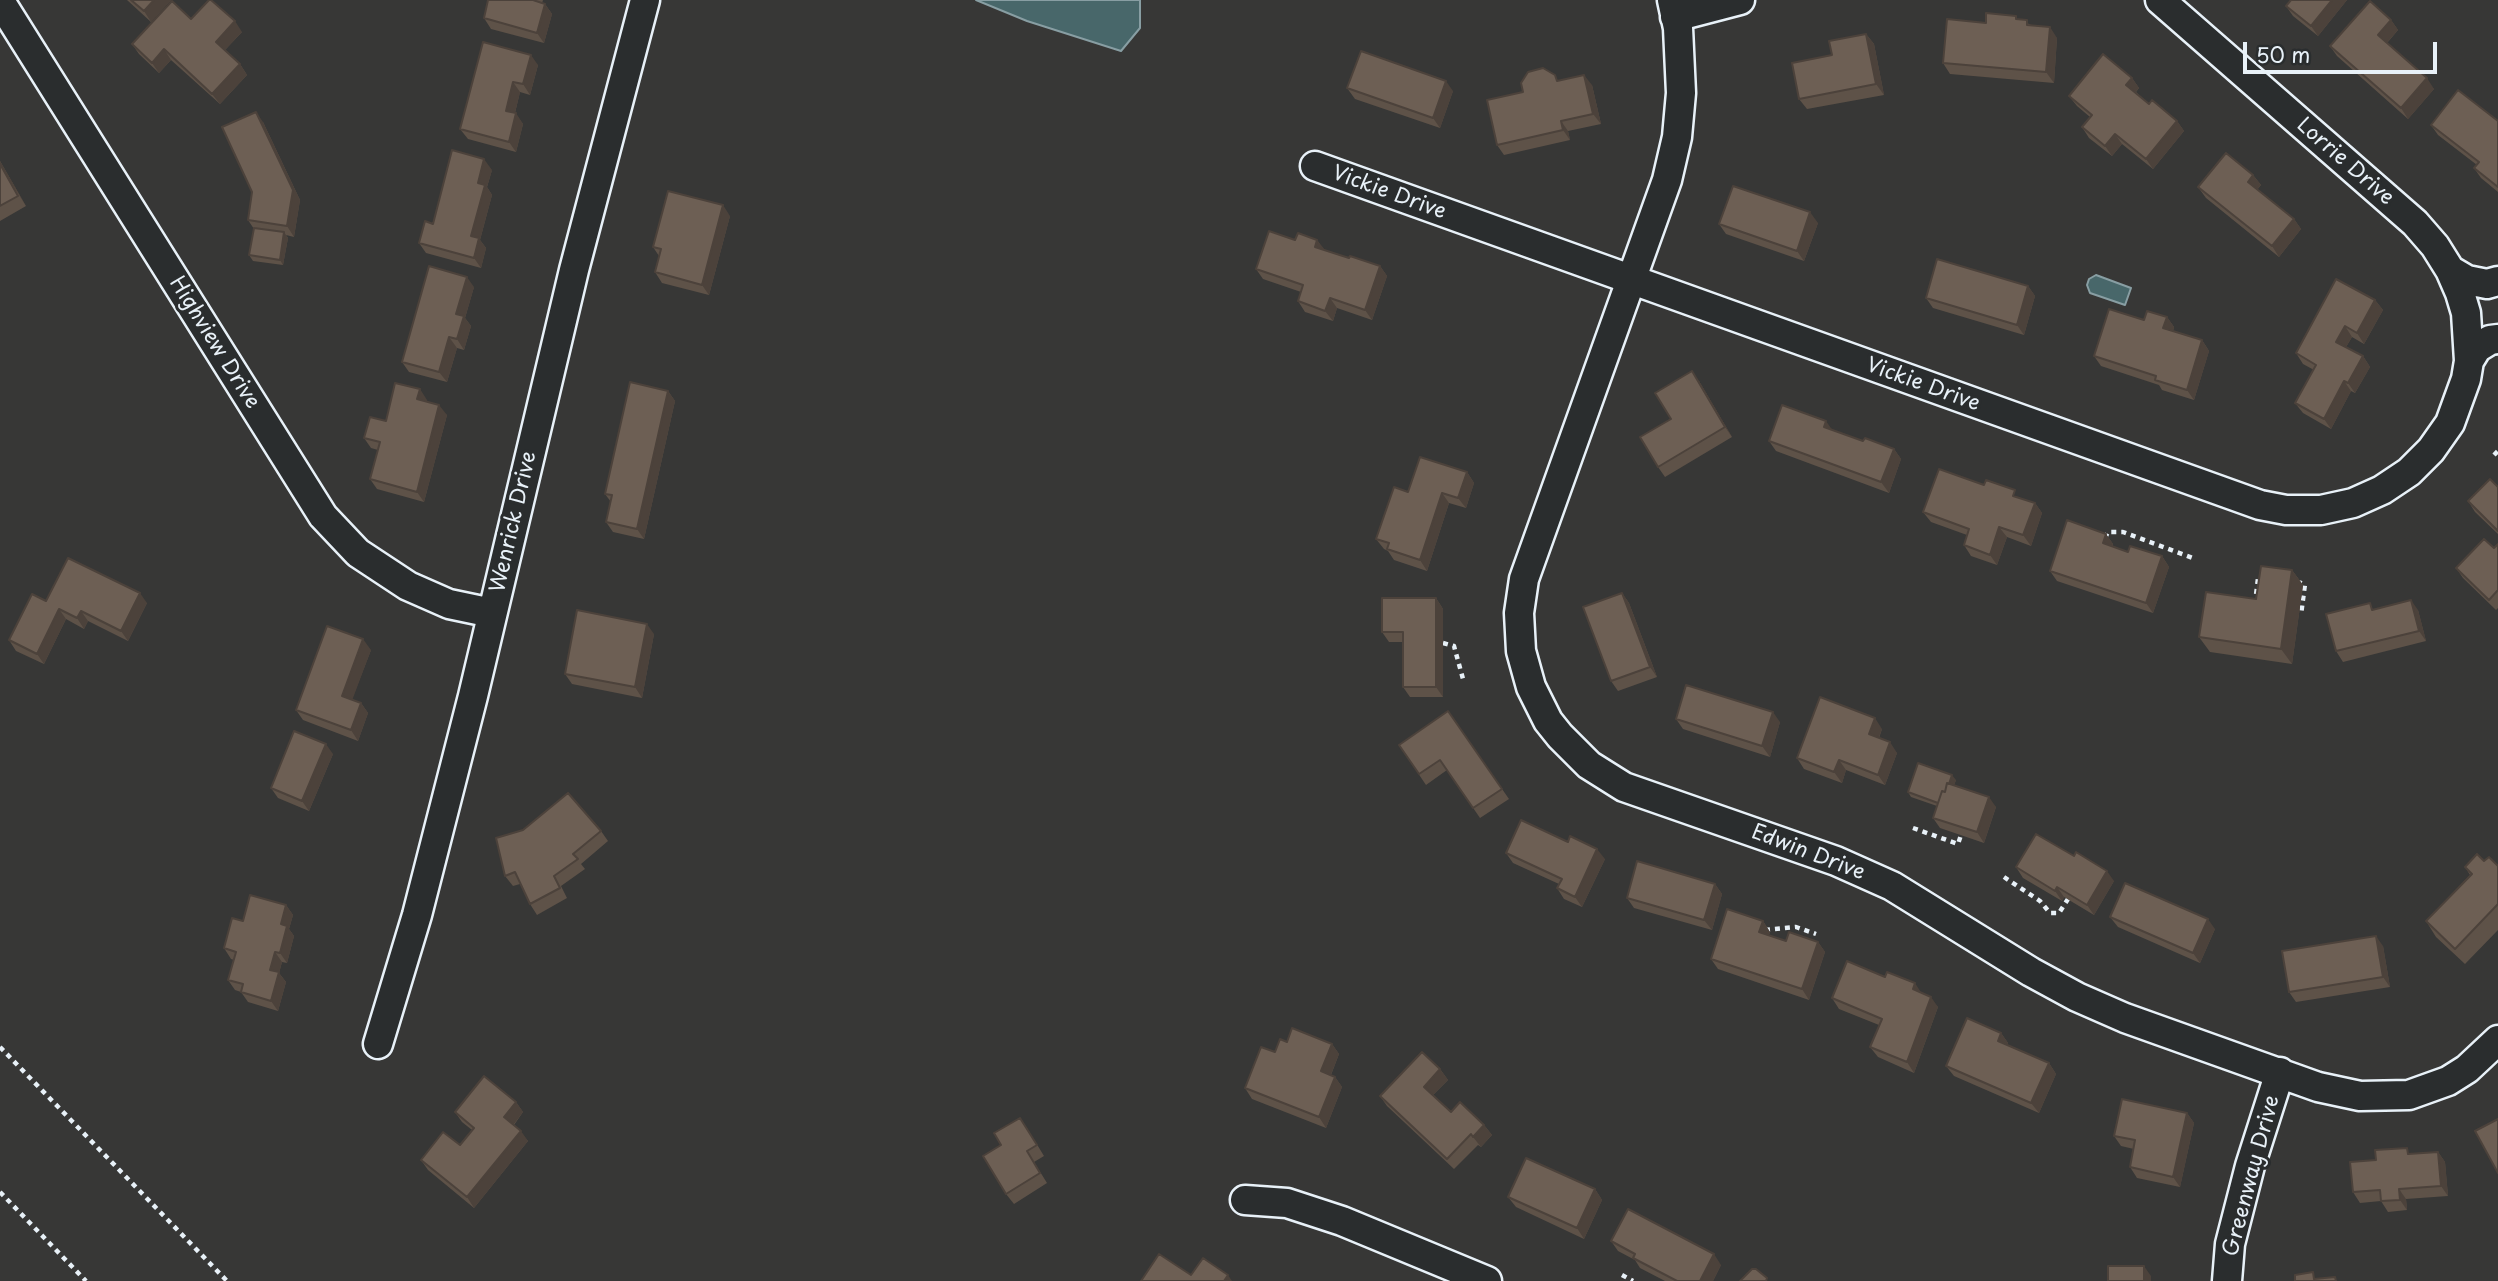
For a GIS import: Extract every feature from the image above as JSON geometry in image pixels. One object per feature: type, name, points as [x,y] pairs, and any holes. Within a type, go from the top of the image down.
[{"type":"street","name":"Wenrick Drive","points":[[378,1044],[417,915],[574,270],[645,0]]},
{"type":"street","points":[[1674,8],[1740,0]]},
{"type":"street","name":"Lorrie Drive","points":[[2160,0],[2415,223],[2435,246],[2450,270],[2466,313],[2469,361]]},
{"type":"street","name":"Highview Drive","points":[[0,1],[323,516],[358,554],[408,586],[449,604],[492,613]]},
{"type":"street","name":"Edwin Drive","points":[[1674,8],[1681,67],[1676,137],[1667,180],[1524,579],[1519,613],[1521,651],[1531,687],[1548,721],[1559,736],[1589,765],[1624,787],[1836,862],[1882,881],[2077,997],[2318,1087],[2360,1096],[2409,1096],[2448,1081],[2467,1069],[2498,1040]]},
{"type":"street","name":"Vickie Drive","points":[[1315,166],[2260,505],[2286,510],[2321,510],[2353,503],[2382,490],[2409,472],[2431,450],[2450,423],[2463,389],[2469,361]]},
{"type":"street","points":[[2450,270],[2467,280],[2487,284],[2498,281]]},
{"type":"street","points":[[2469,361],[2477,348],[2490,340],[2498,339]]},
{"type":"street","name":"Greenway Drive","points":[[2227,1281],[2230,1244],[2250,1166],[2280,1072]]},
{"type":"street","points":[[1245,1200],[1287,1203],[1329,1217],[1487,1281]]},
{"type":"path","points":[[2104,540],[2108,532],[2115,530],[2193,558]]},
{"type":"path","points":[[2254,612],[2258,578],[2271,579]]},
{"type":"path","points":[[2295,582],[2305,583],[2301,615]]},
{"type":"path","points":[[1443,643],[1454,646],[1463,679]]},
{"type":"path","points":[[1913,828],[1958,844],[1961,835]]},
{"type":"path","points":[[2004,877],[2040,901],[2050,913],[2059,913],[2068,899]]},
{"type":"path","points":[[1765,930],[1796,927],[1816,934]]},
{"type":"path","points":[[0,1047],[227,1281]]},
{"type":"path","points":[[0,1192],[86,1281]]},
{"type":"path","points":[[1622,1275],[1633,1281]]},
{"type":"water","points":[[976,0],[1140,0],[1140,28],[1121,51],[1027,21]]},
{"type":"water","points":[[2096,275],[2131,288],[2125,305],[2090,293],[2087,285],[2089,279]]},
{"type":"building","points":[[131,0],[154,0],[144,11]]},
{"type":"building","points":[[209,0],[235,21],[216,42],[240,64],[212,94],[164,49],[152,63],[132,44],[172,1],[191,19]]},
{"type":"building","points":[[488,0],[533,0],[545,4],[537,33],[484,18]]},
{"type":"building","points":[[2291,0],[2332,0],[2311,26],[2286,6]]},
{"type":"building","points":[[2370,1],[2391,20],[2378,35],[2427,78],[2401,108],[2330,46]]},
{"type":"building","points":[[1986,13],[2016,16],[2016,19],[2027,20],[2027,25],[2050,27],[2046,72],[1943,63],[1947,19],[1986,23]]},
{"type":"building","points":[[1866,34],[1876,84],[1799,99],[1792,63],[1832,55],[1829,41]]},
{"type":"building","points":[[483,42],[531,55],[523,84],[513,82],[506,111],[516,113],[509,142],[460,129]]},
{"type":"building","points":[[1361,51],[1446,81],[1433,118],[1347,88]]},
{"type":"building","points":[[2103,54],[2132,78],[2126,85],[2149,104],[2152,100],[2177,121],[2146,159],[2115,134],[2105,146],[2082,127],[2092,115],[2069,96]]},
{"type":"building","points":[[1543,68],[1555,75],[1557,81],[1584,75],[1593,114],[1561,121],[1563,130],[1497,145],[1487,100],[1523,92],[1521,83],[1528,72]]},
{"type":"building","points":[[2458,90],[2498,121],[2498,187],[2474,168],[2479,162],[2431,125]]},
{"type":"building","points":[[256,112],[293,190],[287,226],[248,220],[252,192],[222,127]]},
{"type":"building","points":[[452,150],[484,159],[478,183],[485,185],[471,236],[479,238],[474,258],[419,243],[425,221],[433,224]]},
{"type":"building","points":[[2226,153],[2253,175],[2248,182],[2294,219],[2272,246],[2198,187]]},
{"type":"building","points":[[0,164],[18,196],[0,206]]},
{"type":"building","points":[[1733,186],[1810,212],[1797,251],[1719,224]]},
{"type":"building","points":[[668,191],[723,205],[702,285],[655,272],[661,249],[653,247]]},
{"type":"building","points":[[254,228],[284,232],[280,260],[249,255]]},
{"type":"building","points":[[1269,231],[1295,240],[1298,233],[1317,240],[1315,247],[1380,266],[1365,310],[1330,298],[1325,311],[1298,301],[1303,285],[1256,269]]},
{"type":"building","points":[[1937,259],[2028,286],[2017,325],[1926,298]]},
{"type":"building","points":[[429,266],[467,277],[456,314],[464,316],[457,339],[449,337],[439,372],[402,362]]},
{"type":"building","points":[[2336,279],[2375,300],[2357,333],[2345,326],[2336,342],[2363,356],[2348,383],[2344,381],[2324,419],[2295,403],[2316,365],[2296,353]]},
{"type":"building","points":[[2109,309],[2144,320],[2147,311],[2167,317],[2163,328],[2202,340],[2187,390],[2155,380],[2156,376],[2094,356]]},
{"type":"building","points":[[1692,371],[1725,427],[1658,467],[1640,437],[1671,419],[1655,393]]},
{"type":"building","points":[[630,382],[668,391],[637,529],[606,522],[612,495],[605,494]]},
{"type":"building","points":[[395,383],[420,389],[417,399],[439,405],[417,492],[370,479],[380,442],[364,438],[370,417],[386,421]]},
{"type":"building","points":[[1782,405],[1826,421],[1824,427],[1894,449],[1881,482],[1769,441]]},
{"type":"building","points":[[1420,457],[1467,472],[1458,498],[1442,493],[1420,560],[1387,549],[1389,543],[1376,539],[1394,487],[1408,492]]},
{"type":"building","points":[[1939,469],[1984,485],[1986,480],[2015,490],[2013,496],[2035,503],[2023,535],[1999,527],[1990,555],[1964,545],[1969,529],[1923,512]]},
{"type":"building","points":[[2490,479],[2498,487],[2498,531],[2468,501]]},
{"type":"building","points":[[2067,520],[2106,534],[2103,543],[2128,552],[2130,546],[2162,556],[2146,603],[2050,571]]},
{"type":"building","points":[[2484,539],[2494,548],[2498,544],[2498,590],[2489,600],[2456,568]]},
{"type":"building","points":[[68,558],[140,593],[121,631],[81,611],[77,618],[59,609],[37,654],[9,640],[32,594],[46,601]]},
{"type":"building","points":[[2261,566],[2292,570],[2281,649],[2199,637],[2206,592],[2256,599]]},
{"type":"building","points":[[1622,593],[1650,667],[1611,681],[1583,607]]},
{"type":"building","points":[[1382,598],[1436,598],[1436,687],[1403,687],[1403,632],[1382,632]]},
{"type":"building","points":[[2411,600],[2419,631],[2336,651],[2326,614],[2370,603],[2372,610]]},
{"type":"building","points":[[577,610],[647,624],[635,687],[565,674]]},
{"type":"building","points":[[327,626],[363,639],[342,696],[361,703],[351,730],[296,710]]},
{"type":"building","points":[[1686,685],[1773,712],[1762,746],[1676,719]]},
{"type":"building","points":[[1820,697],[1875,718],[1869,734],[1890,742],[1878,775],[1839,760],[1834,772],[1797,758]]},
{"type":"building","points":[[1448,711],[1502,789],[1473,808],[1440,760],[1419,774],[1399,745]]},
{"type":"building","points":[[294,731],[326,744],[302,801],[271,788]]},
{"type":"building","points":[[1918,763],[1952,775],[1938,803],[1908,792]]},
{"type":"building","points":[[1947,783],[1989,797],[1977,832],[1933,818]]},
{"type":"building","points":[[568,793],[601,831],[573,854],[578,859],[554,876],[560,888],[530,904],[515,872],[505,876],[496,838],[523,830]]},
{"type":"building","points":[[1521,820],[1568,842],[1570,836],[1597,849],[1575,897],[1557,888],[1562,879],[1506,853]]},
{"type":"building","points":[[2036,834],[2074,856],[2076,852],[2107,871],[2087,905],[2057,887],[2055,891],[2016,867]]},
{"type":"building","points":[[2477,854],[2484,861],[2489,857],[2498,866],[2498,904],[2455,949],[2426,921],[2472,874],[2465,867]]},
{"type":"building","points":[[1637,861],[1715,884],[1704,920],[1627,898]]},
{"type":"building","points":[[2125,883],[2208,919],[2193,953],[2110,917]]},
{"type":"building","points":[[250,895],[286,905],[281,924],[287,926],[280,953],[275,952],[270,970],[279,972],[271,1001],[241,992],[243,984],[228,980],[236,952],[224,948],[232,918],[243,921]]},
{"type":"building","points":[[1727,909],[1763,921],[1759,932],[1786,941],[1789,932],[1818,942],[1802,989],[1711,959]]},
{"type":"building","points":[[2376,936],[2383,977],[2289,992],[2282,951]]},
{"type":"building","points":[[1847,961],[1885,977],[1887,972],[1915,983],[1913,989],[1931,997],[1907,1062],[1870,1047],[1882,1019],[1832,998]]},
{"type":"building","points":[[1967,1018],[2001,1033],[1998,1041],[2049,1063],[2031,1103],[1946,1066]]},
{"type":"building","points":[[1292,1028],[1332,1044],[1321,1071],[1335,1077],[1319,1117],[1245,1088],[1261,1047],[1275,1052],[1280,1039],[1287,1042]]},
{"type":"building","points":[[1422,1052],[1440,1069],[1424,1087],[1451,1112],[1460,1102],[1484,1125],[1473,1137],[1471,1134],[1447,1159],[1380,1096]]},
{"type":"building","points":[[484,1076],[516,1102],[504,1117],[521,1131],[467,1197],[421,1160],[443,1132],[460,1145],[474,1128],[455,1112]]},
{"type":"building","points":[[2122,1099],[2187,1113],[2173,1177],[2130,1167],[2135,1140],[2114,1136]]},
{"type":"building","points":[[1020,1118],[1037,1145],[1027,1151],[1040,1173],[1006,1194],[983,1156],[1001,1145],[994,1133]]},
{"type":"building","points":[[2498,1119],[2498,1173],[2475,1131]]},
{"type":"building","points":[[2407,1148],[2408,1154],[2438,1152],[2441,1186],[2399,1189],[2400,1200],[2381,1201],[2380,1190],[2353,1192],[2350,1162],[2376,1160],[2375,1150]]},
{"type":"building","points":[[1526,1158],[1595,1189],[1577,1228],[1508,1197]]},
{"type":"building","points":[[1628,1209],[1714,1254],[1700,1281],[1677,1281],[1633,1258],[1635,1254],[1611,1241]]},
{"type":"building","points":[[1159,1254],[1191,1275],[1203,1258],[1228,1275],[1224,1281],[1141,1281]]},
{"type":"building","points":[[2108,1266],[2144,1266],[2144,1281],[2108,1281]]},
{"type":"building","points":[[1752,1269],[1767,1278],[1766,1281],[1740,1281]]},
{"type":"building","points":[[2313,1272],[2314,1279],[2335,1277],[2336,1281],[2295,1281],[2295,1275]]}]
